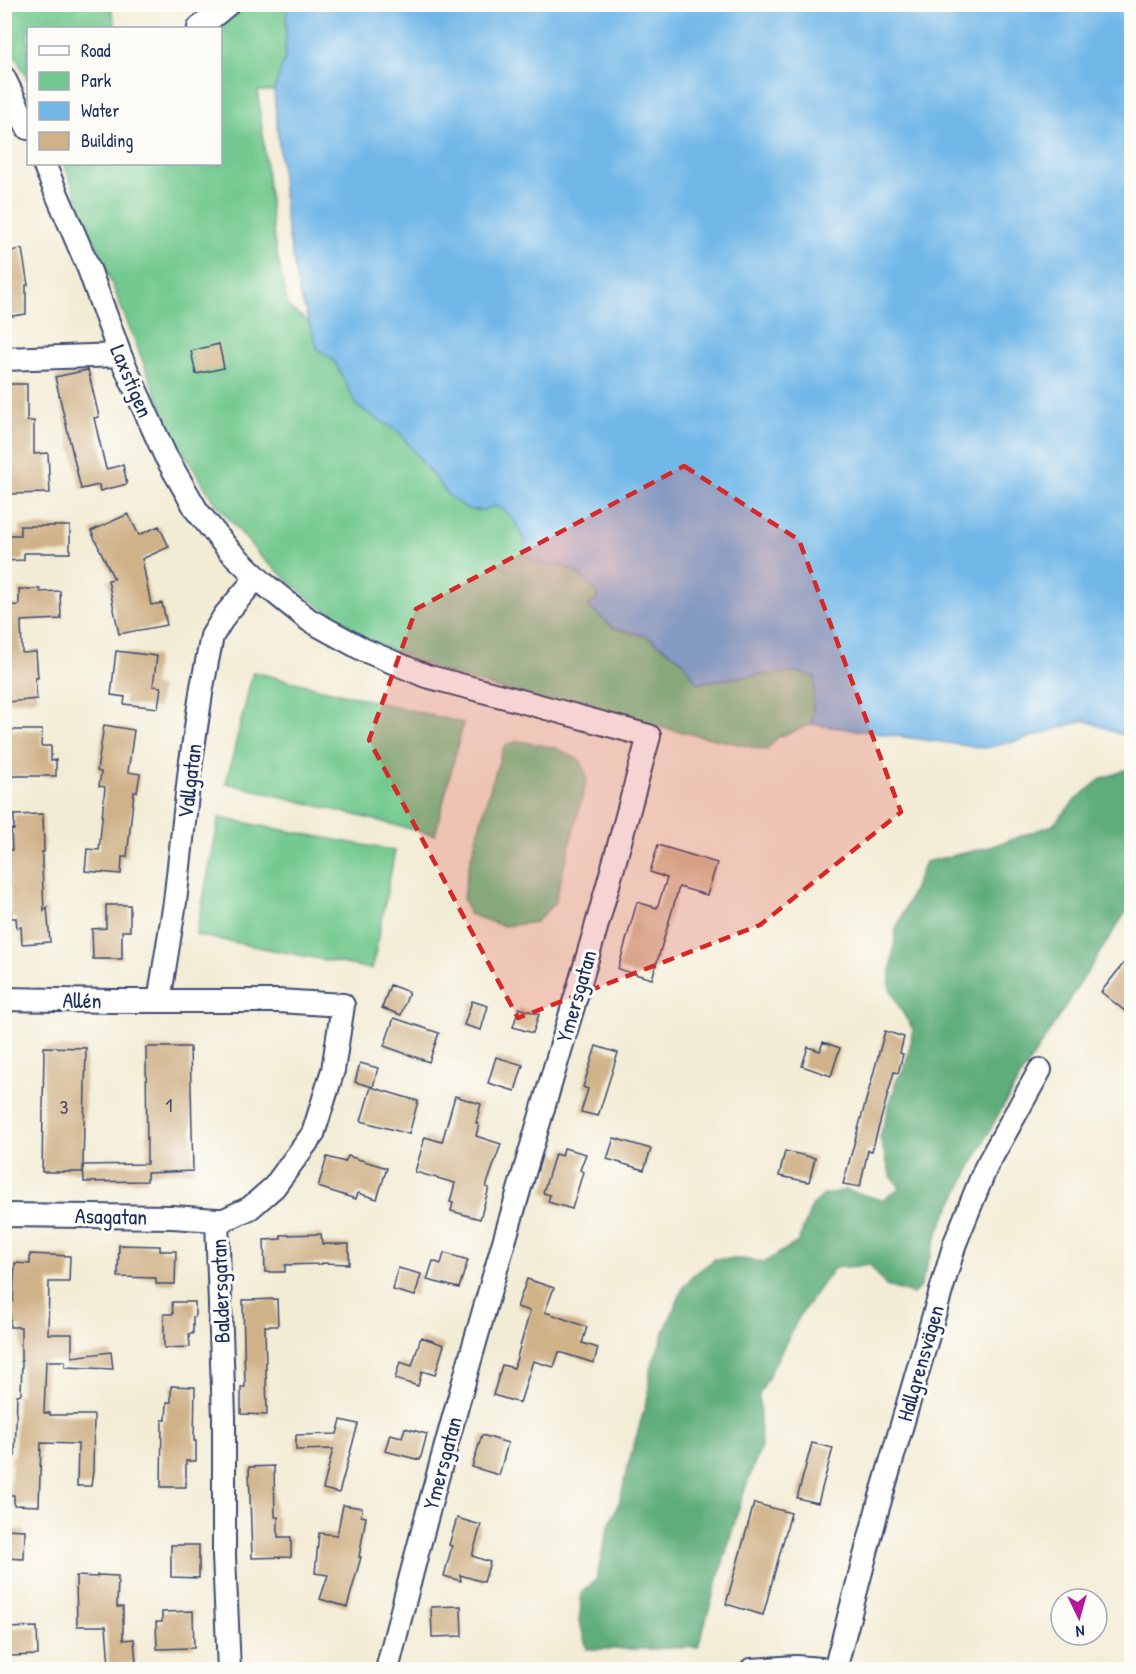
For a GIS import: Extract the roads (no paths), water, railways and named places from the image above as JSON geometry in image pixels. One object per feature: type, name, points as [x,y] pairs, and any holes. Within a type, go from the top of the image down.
[{"type":"street","points":[[200,27],[228,4]]},
{"type":"street","points":[[4,78],[27,126]]},
{"type":"street","name":"Laxstigen","points":[[44,165],[89,269],[120,355],[165,455],[197,511],[228,549],[257,577]]},
{"type":"street","points":[[4,358],[120,355]]},
{"type":"street","name":"Vallgatan","points":[[159,1001],[175,902],[190,768],[212,636],[225,615],[257,577]]},
{"type":"street","name":"Ymersgatan","points":[[257,577],[309,620],[363,650],[426,676],[649,736],[590,949],[489,1293],[406,1590],[387,1670]]},
{"type":"street","name":"Allén","points":[[4,999],[159,1001]]},
{"type":"street","name":"Baldersgatan","points":[[159,1001],[278,1001],[343,1005],[333,1070],[313,1134],[274,1187],[250,1208],[224,1220],[217,1220],[224,1417],[224,1556],[229,1670]]},
{"type":"street","name":"Hallgrensvägen","points":[[834,1670],[878,1507],[955,1243],[986,1167],[1040,1070]]},
{"type":"street","name":"Asagatan","points":[[4,1215],[172,1217],[217,1220]]},
{"type":"street","points":[[751,1670],[796,1667],[834,1670]]},
{"type":"water","points":[[287,5],[1131,5],[1131,742],[1125,736],[1085,720],[1021,740],[984,748],[812,724],[815,677],[796,672],[697,683],[683,661],[646,636],[614,628],[588,606],[599,596],[581,576],[557,564],[540,564],[522,552],[526,543],[512,517],[502,509],[494,506],[483,510],[469,510],[449,496],[399,432],[358,407],[335,362],[318,349],[299,292],[286,221],[274,91],[285,57]]}]
